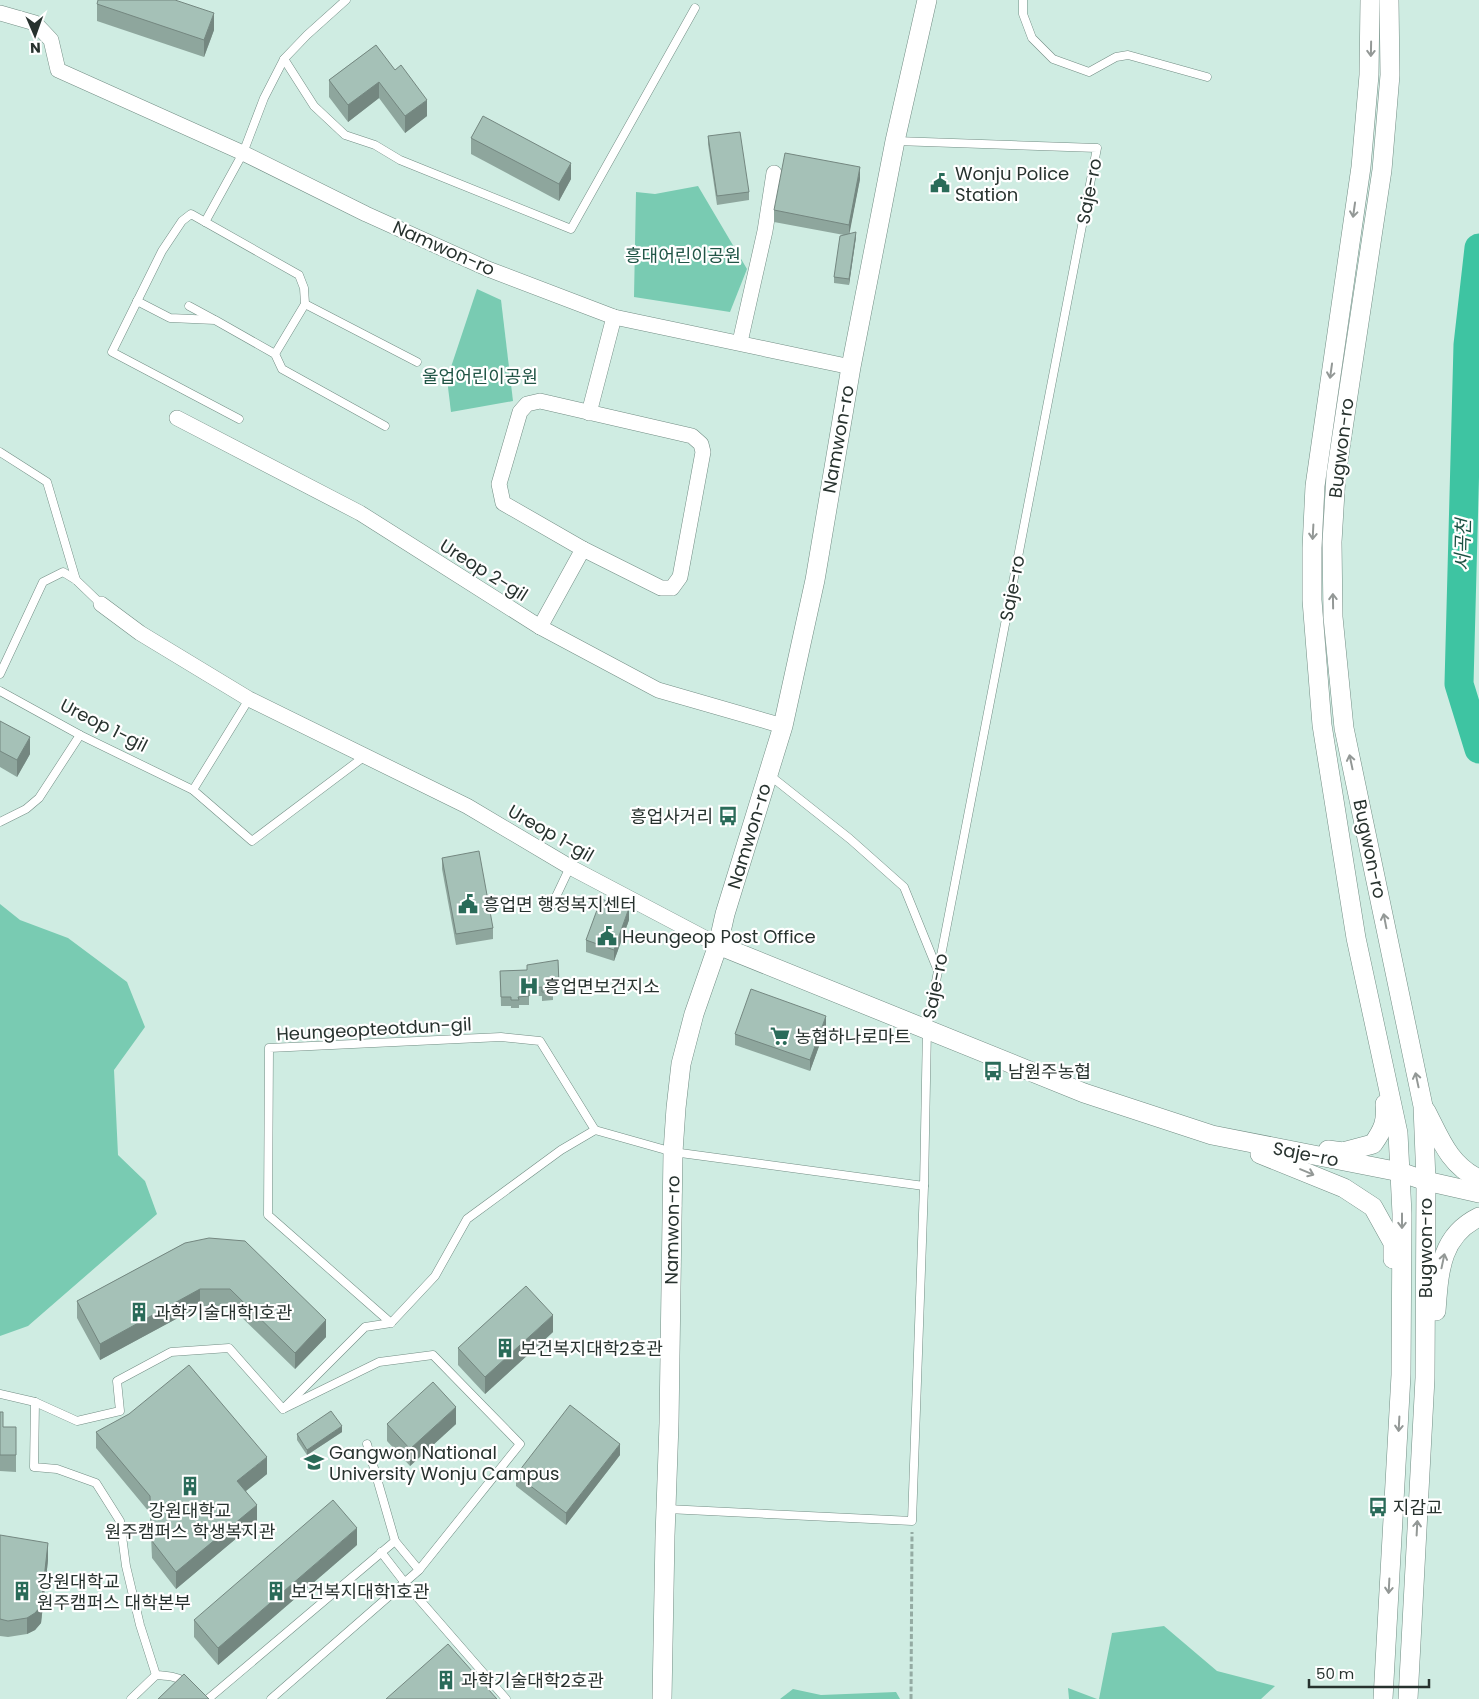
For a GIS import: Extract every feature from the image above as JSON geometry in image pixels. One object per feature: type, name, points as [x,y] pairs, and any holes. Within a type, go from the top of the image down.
[{"type":"street","name":"Namwon-ro","points":[[662,1699],[673,1152],[681,1064],[694,1014],[718,945],[725,914],[783,726],[815,580],[851,367],[895,141],[927,0]]},
{"type":"street","name":"Bugwon-ro","points":[[1370,0],[1370,75],[1361,167],[1315,486],[1312,600],[1322,725],[1356,938],[1398,1133],[1402,1214],[1401,1376],[1383,1699]]},
{"type":"street","name":"Bugwon-ro","points":[[1389,0],[1390,76],[1382,170],[1336,475],[1332,542],[1333,617],[1344,728],[1423,1106],[1426,1180],[1424,1378],[1408,1699]]},
{"type":"street","name":"Namwon-ro","points":[[0,13],[35,23],[50,40],[58,70],[243,153],[366,214],[488,269],[614,317],[740,342],[851,367]]},
{"type":"street","points":[[740,342],[765,231],[774,173]]},
{"type":"street","points":[[589,413],[614,317]]},
{"type":"street","points":[[540,401],[692,436],[702,444],[704,452],[680,578],[672,588],[662,588],[583,549],[504,504],[499,484],[520,412],[527,404],[540,401]]},
{"type":"street","name":"Ureop 2-gil","points":[[177,418],[360,513],[540,627],[658,690],[783,726]]},
{"type":"street","points":[[540,627],[583,549]]},
{"type":"street","name":"Ureop 1-gil","points":[[101,604],[140,634],[249,699],[467,806],[570,867],[718,945]]},
{"type":"street","name":"Saje-ro","points":[[718,945],[1084,1093],[1212,1135],[1400,1172],[1471,1190]]},
{"type":"street","points":[[1212,1135],[1343,1152],[1374,1144],[1383,1129],[1386,1112],[1374,1024]]},
{"type":"street","points":[[1423,1106],[1450,1158],[1468,1173],[1479,1178]]},
{"type":"street","points":[[1212,1135],[1344,1188],[1373,1208],[1393,1243],[1398,1357],[1401,1376]]},
{"type":"street","points":[[1424,1378],[1433,1356],[1438,1287],[1446,1247],[1456,1233],[1470,1221],[1479,1217]]},
{"type":"lane","points":[[205,222],[243,153],[264,98],[284,59],[307,35],[346,0]]},
{"type":"lane","points":[[1023,0],[1023,14],[1032,38],[1053,59],[1089,72],[1116,57],[1128,55],[1207,77]]},
{"type":"lane","points":[[284,59],[314,106],[345,135],[375,145],[400,160],[571,230],[695,8]]},
{"type":"lane","name":"Saje-ro","points":[[895,141],[1097,148],[927,1028]]},
{"type":"lane","points":[[239,419],[112,352],[162,252],[182,221],[190,214],[299,274],[304,288],[305,304],[275,354]]},
{"type":"lane","points":[[137,301],[170,318],[215,320]]},
{"type":"lane","points":[[305,304],[417,362]]},
{"type":"lane","points":[[189,306],[275,354],[282,369],[385,426]]},
{"type":"lane","name":"Ureop 1-gil","points":[[0,452],[47,482],[76,580],[101,604]]},
{"type":"lane","points":[[0,674],[43,582],[63,572],[76,580]]},
{"type":"lane","name":"Ureop 1-gil","points":[[0,691],[80,734],[193,790],[252,840],[364,756]]},
{"type":"lane","points":[[193,790],[249,699]]},
{"type":"lane","points":[[0,822],[26,809],[38,798],[80,734]]},
{"type":"lane","name":"Namwon-ro","points":[[768,774],[850,839],[904,887],[938,971]]},
{"type":"lane","points":[[552,906],[570,867]]},
{"type":"lane","points":[[666,1509],[912,1521],[924,1186],[927,1028]]},
{"type":"lane","name":"Heungeopteotdun-gil","points":[[391,1323],[268,1215],[269,1048],[501,1037],[540,1041],[595,1130]]},
{"type":"lane","points":[[283,1409],[365,1327],[391,1323],[435,1276],[466,1219],[561,1150],[595,1130],[673,1152],[924,1186]]},
{"type":"lane","points":[[0,1394],[35,1402],[76,1421],[120,1411],[117,1381],[171,1352],[229,1348],[283,1409]]},
{"type":"lane","points":[[271,1699],[419,1570],[520,1444],[434,1355],[380,1362],[283,1409]]},
{"type":"lane","points":[[35,1402],[34,1467],[57,1469],[96,1483],[120,1521],[126,1566],[140,1625],[156,1675]]},
{"type":"lane","points":[[367,1444],[395,1540],[419,1570]]},
{"type":"lane","points":[[208,1699],[395,1540]]},
{"type":"lane","points":[[380,1552],[506,1699]]},
{"type":"lane","points":[[131,1699],[156,1675],[183,1680],[196,1693]]},
{"type":"path","points":[[911,1699],[912,1521]]},
{"type":"green space","name":"흥대어린이공원","points":[[698,186],[747,269],[730,312],[634,297],[636,192],[655,194]]},
{"type":"green space","name":"울업어린이공원","points":[[477,289],[501,300],[513,401],[451,412],[447,379]]},
{"type":"green space","points":[[0,904],[20,920],[68,938],[127,982],[145,1027],[114,1070],[118,1155],[145,1181],[157,1214],[28,1326],[0,1336]]},
{"type":"green space","points":[[1164,1626],[1217,1671],[1275,1686],[1261,1699],[1099,1699],[1112,1633]]},
{"type":"green space","points":[[1068,1688],[1097,1699],[1069,1699]]},
{"type":"green space","points":[[793,1689],[821,1695],[896,1692],[900,1699],[780,1699]]},
{"type":"building","points":[[98,0],[175,0],[214,13],[204,40],[97,4]]},
{"type":"building","points":[[376,45],[395,70],[401,65],[427,100],[405,116],[379,82],[348,105],[329,80]]},
{"type":"building","points":[[483,116],[571,163],[559,184],[471,138]]},
{"type":"building","points":[[740,132],[749,192],[717,196],[708,136]]},
{"type":"building","points":[[785,153],[860,167],[849,225],[774,210]]},
{"type":"building","points":[[856,232],[849,279],[834,277],[840,236]]},
{"type":"building","points":[[0,721],[30,737],[17,760],[0,751]]},
{"type":"building","name":"흥업면 행정복지센터","points":[[479,851],[493,928],[456,934],[442,858]]},
{"type":"building","name":"Heungeop Post Office","points":[[601,899],[629,908],[614,950],[586,940]]},
{"type":"building","name":"흥업면보건지소","points":[[558,960],[559,984],[553,984],[553,992],[542,992],[542,987],[529,988],[529,996],[518,997],[519,1000],[511,1000],[511,997],[501,997],[500,971],[527,970],[527,965]]},
{"type":"building","name":"농협하나로마트","points":[[751,989],[826,1016],[810,1060],[735,1034]]},
{"type":"building","name":"과학기술대학1호관","points":[[209,1238],[245,1241],[326,1320],[295,1353],[230,1289],[200,1289],[100,1344],[77,1301],[185,1243]]},
{"type":"building","name":"보건복지대학2호관","points":[[526,1286],[553,1315],[485,1377],[458,1348]]},
{"type":"building","name":"강원대학교 원주캠퍼스 학생복지관","points":[[189,1365],[267,1457],[237,1481],[257,1505],[176,1572],[152,1541],[150,1496],[96,1432],[129,1414]]},
{"type":"building","points":[[433,1382],[456,1407],[410,1449],[387,1424]]},
{"type":"building","points":[[570,1405],[620,1444],[566,1513],[516,1475]]},
{"type":"building","points":[[331,1411],[342,1426],[307,1450],[297,1434]]},
{"type":"building","points":[[0,1412],[3,1412],[3,1427],[16,1427],[16,1455],[0,1455]]},
{"type":"building","name":"보건복지대학1호관","points":[[333,1500],[357,1528],[218,1648],[194,1620]]},
{"type":"building","name":"강원대학교 원주캠퍼스 대학본부","points":[[0,1535],[48,1543],[41,1606],[27,1618],[8,1621],[0,1619]]},
{"type":"building","points":[[448,1644],[497,1699],[386,1699]]},
{"type":"building","points":[[184,1674],[209,1699],[158,1699]]},
{"type":"waterway","name":"서곡천","points":[[1479,248],[1468,345],[1459,684],[1479,749]]},
{"type":"place","name":"Wonju Police Station","points":[[940,183]]},
{"type":"place","name":"흥업사거리","points":[[728,816]]},
{"type":"place","name":"흥업면 행정복지센터","points":[[468,904]]},
{"type":"place","name":"Heungeop Post Office","points":[[607,936]]},
{"type":"place","name":"흥업면보건지소","points":[[529,986]]},
{"type":"place","name":"농협하나로마트","points":[[780,1036]]},
{"type":"place","name":"남원주농협","points":[[993,1071]]},
{"type":"place","name":"과학기술대학1호관","points":[[139,1312]]},
{"type":"place","name":"보건복지대학2호관","points":[[505,1348]]},
{"type":"place","name":"Gangwon National University Wonju Campus","points":[[314,1462]]},
{"type":"place","name":"강원대학교 원주캠퍼스 학생복지관","points":[[190,1486]]},
{"type":"place","name":"지감교","points":[[1378,1507]]},
{"type":"place","name":"강원대학교 원주캠퍼스 대학본부","points":[[22,1591]]},
{"type":"place","name":"보건복지대학1호관","points":[[276,1591]]},
{"type":"place","name":"과학기술대학2호관","points":[[446,1680]]}]
